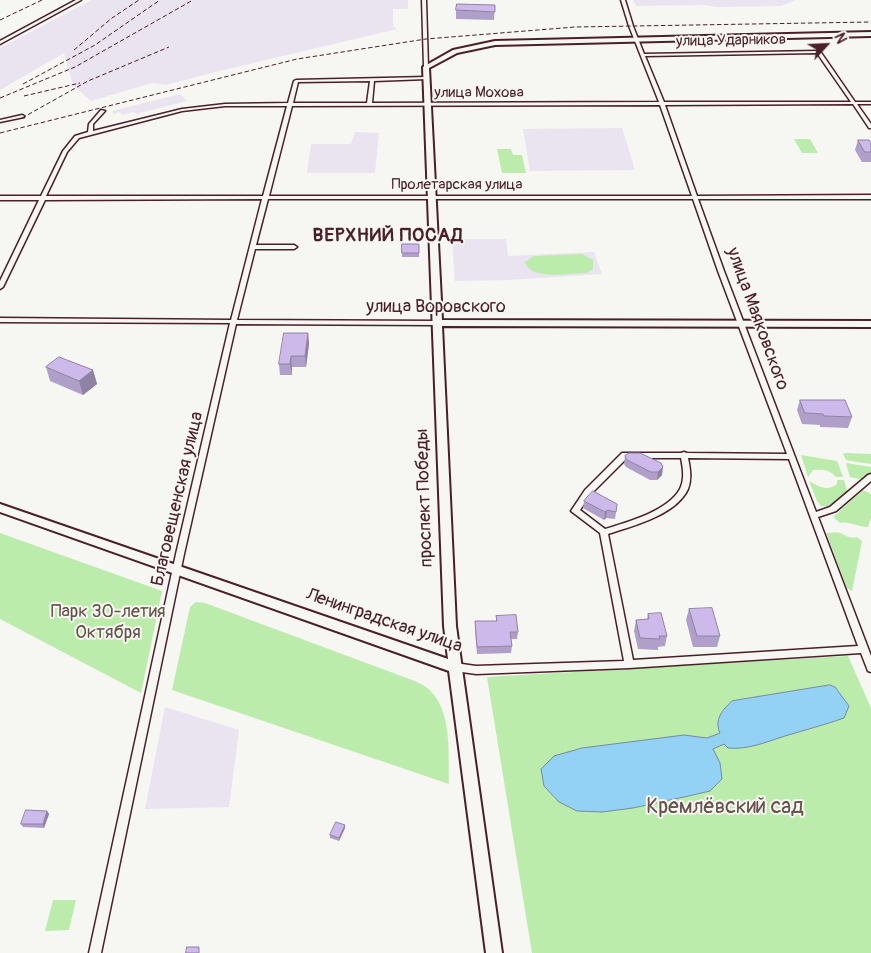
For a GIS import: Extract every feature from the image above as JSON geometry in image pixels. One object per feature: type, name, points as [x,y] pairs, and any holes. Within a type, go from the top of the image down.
[{"type":"main road","points":[[427,73],[455,56],[487,47],[871,35]]},
{"type":"main road","name":"проспект Победы","points":[[427,73],[450,626],[494,953]]},
{"type":"main road","name":"улица Воровского","points":[[437,323],[871,324]]},
{"type":"main road","name":"Ленинградская улица","points":[[0,508],[455,667]]},
{"type":"street","points":[[0,43],[79,0]]},
{"type":"street","name":"проспект Победы","points":[[424,0],[427,73]]},
{"type":"street","name":"улица Маяковского","points":[[623,0],[636,41],[662,104],[741,324],[871,668]]},
{"type":"street","name":"улица Ударников","points":[[643,55],[818,52],[871,127]]},
{"type":"street","points":[[369,105],[372,80],[427,73]]},
{"type":"street","name":"Благовещенская улица","points":[[95,953],[234,322],[264,198],[295,83],[296,81],[372,80]]},
{"type":"street","name":"улица Мохова","points":[[90,133],[196,107],[224,105],[429,106],[871,103]]},
{"type":"street","points":[[0,287],[65,152],[77,137],[90,133],[91,124],[103,111]]},
{"type":"street","points":[[0,121],[22,116]]},
{"type":"street","name":"Пролетарская улица","points":[[0,198],[871,197]]},
{"type":"street","points":[[253,247],[294,247]]},
{"type":"street","name":"улица Воровского","points":[[0,320],[437,323]]},
{"type":"street","points":[[629,664],[604,532],[575,511],[588,492],[624,455],[684,454],[792,457]]},
{"type":"street","points":[[604,532],[657,513],[668,507],[687,482],[688,476],[684,454]]},
{"type":"street","points":[[813,516],[833,509],[871,477]]},
{"type":"street","name":"Ленинградская улица","points":[[455,667],[476,670],[629,664],[864,649]]},
{"type":"shaded area","points":[[92,0],[408,0],[408,9],[393,9],[393,26],[397,29],[166,85],[152,83],[91,101],[73,85],[64,53],[0,90],[0,48]]},
{"type":"shaded area","points":[[633,0],[795,0],[781,6],[717,7],[705,5],[636,6]]},
{"type":"shaded area","points":[[180,94],[187,101],[136,114],[134,112],[122,115],[120,112],[114,114],[112,111]]},
{"type":"shaded area","points":[[622,128],[635,170],[530,171],[523,129]]},
{"type":"shaded area","points":[[355,132],[379,133],[375,173],[307,173],[311,144],[351,144]]},
{"type":"shaded area","points":[[452,239],[506,239],[508,256],[594,252],[602,274],[508,280],[455,281]]},
{"type":"shaded area","points":[[165,707],[239,730],[229,807],[145,809]]},
{"type":"green space","points":[[794,139],[810,139],[818,153],[802,153]]},
{"type":"green space","points":[[497,149],[511,149],[513,155],[522,155],[526,173],[502,173]]},
{"type":"green space","points":[[582,254],[593,260],[593,269],[587,273],[543,274],[528,268],[525,262],[534,256]]},
{"type":"green space","points":[[843,454],[871,454],[871,464],[846,460]]},
{"type":"green space","points":[[801,455],[837,461],[843,477],[836,477],[826,470],[813,470],[808,477]]},
{"type":"green space","points":[[846,463],[871,467],[871,474],[864,480],[850,477]]},
{"type":"green space","points":[[837,480],[844,480],[848,494],[831,506],[821,506],[809,481],[819,486],[830,488],[837,484]]},
{"type":"green space","points":[[863,490],[871,494],[871,517],[868,527],[840,523],[833,517]]},
{"type":"green space","name":"Парк 30-летия Октября","points":[[0,533],[162,591],[141,693],[0,619]]},
{"type":"green space","points":[[826,533],[840,533],[850,537],[857,537],[862,541],[852,591],[847,588]]},
{"type":"green space","points":[[196,602],[205,603],[412,680],[426,687],[441,706],[445,719],[449,784],[172,690],[190,607]]},
{"type":"green space","name":"Кремлёвский сад","points":[[848,656],[871,708],[871,953],[532,953],[487,677]]},
{"type":"green space","points":[[53,900],[76,900],[69,930],[45,931]]},
{"type":"water","points":[[830,685],[835,687],[849,706],[844,718],[757,745],[743,748],[728,748],[724,744],[713,749],[720,763],[722,779],[710,791],[633,808],[602,812],[577,811],[559,802],[544,786],[541,769],[554,756],[582,748],[684,735],[707,738],[720,733],[718,724],[720,716],[732,701]]},
{"type":"building","points":[[457,4],[495,5],[495,12],[456,10]]},
{"type":"building","points":[[858,140],[869,140],[871,152],[865,152]]},
{"type":"building","points":[[402,244],[419,244],[419,253],[402,253]]},
{"type":"building","points":[[284,333],[308,333],[305,356],[291,356],[290,364],[279,364]]},
{"type":"building","points":[[59,357],[93,370],[79,381],[46,367]]},
{"type":"building","points":[[800,400],[845,400],[852,417],[805,413]]},
{"type":"building","points":[[629,453],[640,453],[661,463],[663,467],[658,472],[651,472],[627,460],[625,456]]},
{"type":"building","points":[[593,491],[617,504],[616,512],[607,510],[605,512],[584,501]]},
{"type":"building","points":[[712,608],[720,636],[697,636],[689,609]]},
{"type":"building","points":[[661,613],[667,636],[659,636],[660,639],[640,638],[636,620],[649,619],[648,614]]},
{"type":"building","points":[[516,615],[518,632],[510,632],[512,646],[477,647],[475,621],[497,621],[496,616]]},
{"type":"building","points":[[26,810],[47,811],[43,824],[21,824]]},
{"type":"building","points":[[336,822],[345,825],[339,838],[330,835]]},
{"type":"building","points":[[187,947],[199,947],[199,953],[186,953]]},
{"type":"railway","points":[[0,20],[42,0]]},
{"type":"railway","points":[[74,50],[112,18],[139,0]]},
{"type":"railway","points":[[23,84],[95,45],[160,0]]},
{"type":"railway","points":[[0,98],[75,67],[193,0]]},
{"type":"railway","points":[[0,133],[297,59],[426,39],[575,27],[871,22]]},
{"type":"railway","points":[[22,118],[88,81],[169,47]]},
{"type":"railway","points":[[24,96],[80,83]]},
{"type":"district","name":"ВЕРХНИЙ ПОСАД","points":[[388,236]]}]
